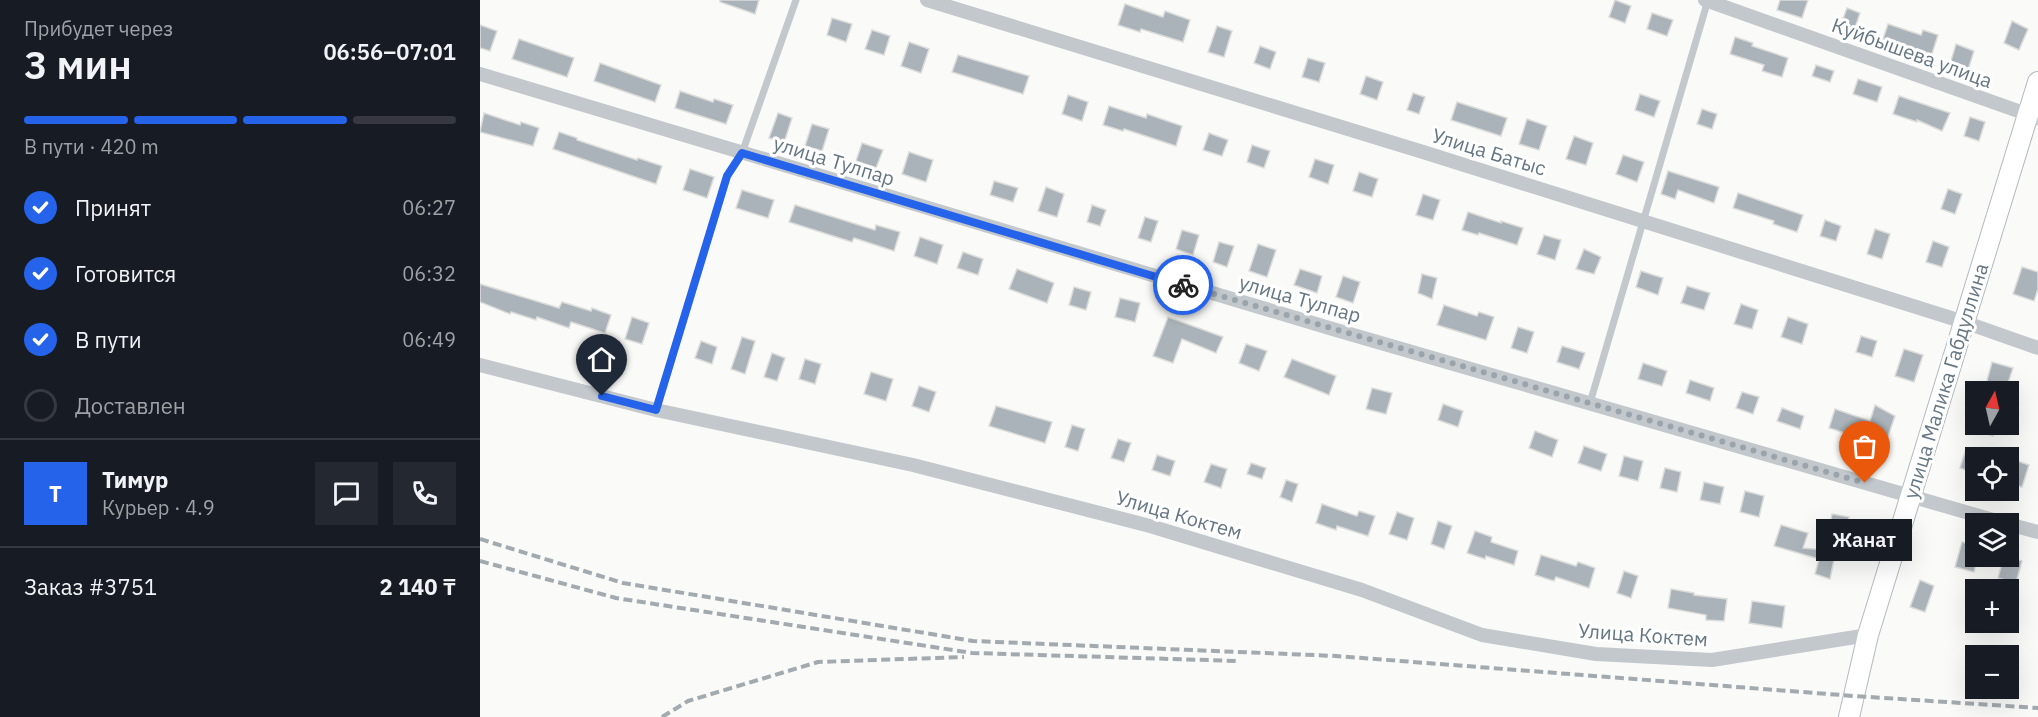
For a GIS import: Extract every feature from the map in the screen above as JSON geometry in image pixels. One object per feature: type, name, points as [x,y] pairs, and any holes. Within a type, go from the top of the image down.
[{"type":"main road","name":"улица Малика Габдуллина","points":[[1849,717],[1868,635],[1964,322],[2033,116],[2038,82]]},
{"type":"street","name":"Улица Батыс","points":[[927,0],[1645,222],[1964,322],[2038,348]]},
{"type":"street","name":"Куйбышева улица","points":[[1707,0],[2033,116]]},
{"type":"street","name":"улица Тулпар","points":[[480,74],[1336,330],[1970,513]]},
{"type":"street","name":"Улица Коктем","points":[[480,365],[656,410],[913,465],[1150,526],[1362,590],[1482,635],[1596,654],[1712,660],[1868,635]]},
{"type":"street","name":"улица Тулпар","points":[[2019,527],[2038,532]]},
{"type":"lane","points":[[656,410],[727,176],[742,153],[796,0]]},
{"type":"lane","points":[[1590,403],[1645,222],[1707,0]]},
{"type":"building","points":[[720,0],[759,0],[755,14],[720,2]]},
{"type":"building","points":[[1615,0],[1631,6],[1625,23],[1609,17]]},
{"type":"building","points":[[1780,0],[1808,0],[1802,18],[1777,10]]},
{"type":"building","points":[[1125,4],[1163,17],[1165,11],[1190,20],[1183,42],[1141,29],[1140,32],[1118,25]]},
{"type":"building","points":[[1847,8],[1860,13],[1854,31],[1840,27]]},
{"type":"building","points":[[1652,13],[1673,20],[1667,36],[1647,29]]},
{"type":"building","points":[[832,18],[852,24],[846,42],[827,35]]},
{"type":"building","points":[[2012,21],[2028,29],[2019,50],[2004,43]]},
{"type":"building","points":[[1888,24],[1921,35],[1923,30],[1938,35],[1932,54],[1883,39]]},
{"type":"building","points":[[480,25],[497,31],[490,51],[480,48]]},
{"type":"building","points":[[1217,26],[1232,31],[1224,57],[1208,52]]},
{"type":"building","points":[[872,30],[890,36],[884,55],[865,49]]},
{"type":"building","points":[[1735,37],[1753,43],[1752,46],[1788,58],[1782,77],[1762,71],[1764,65],[1730,54]]},
{"type":"building","points":[[519,39],[574,58],[567,77],[512,59]]},
{"type":"building","points":[[909,42],[929,49],[921,73],[901,66]]},
{"type":"building","points":[[1956,44],[1974,51],[1968,70],[1950,64]]},
{"type":"building","points":[[1260,46],[1276,52],[1270,69],[1254,63]]},
{"type":"building","points":[[958,55],[1029,76],[1023,94],[952,72]]},
{"type":"building","points":[[1308,58],[1325,63],[1319,82],[1302,77]]},
{"type":"building","points":[[600,63],[661,85],[655,102],[594,81]]},
{"type":"building","points":[[1816,65],[1834,71],[1830,82],[1812,76]]},
{"type":"building","points":[[1366,76],[1383,82],[1377,100],[1360,94]]},
{"type":"building","points":[[1858,79],[1882,87],[1877,102],[1853,94]]},
{"type":"building","points":[[680,91],[713,102],[714,99],[733,105],[726,124],[675,108]]},
{"type":"building","points":[[1413,93],[1425,97],[1419,114],[1407,110]]},
{"type":"building","points":[[1640,94],[1660,101],[1654,117],[1635,110]]},
{"type":"building","points":[[1068,95],[1088,102],[1082,121],[1062,114]]},
{"type":"building","points":[[1899,96],[1950,113],[1942,131],[1917,120],[1917,122],[1893,114]]},
{"type":"building","points":[[1457,102],[1507,118],[1501,136],[1451,120]]},
{"type":"building","points":[[1109,106],[1146,118],[1147,114],[1182,126],[1176,146],[1124,129],[1123,131],[1103,125]]},
{"type":"building","points":[[1702,109],[1717,114],[1712,129],[1697,124]]},
{"type":"building","points":[[484,113],[520,125],[521,122],[539,128],[533,146],[480,132]]},
{"type":"building","points":[[778,113],[792,118],[784,143],[769,138]]},
{"type":"building","points":[[1970,117],[1985,122],[1979,141],[1964,136]]},
{"type":"building","points":[[1527,119],[1547,126],[1539,150],[1519,144]]},
{"type":"building","points":[[812,124],[829,129],[822,151],[805,146]]},
{"type":"building","points":[[559,132],[637,160],[638,158],[662,166],[656,184],[553,149]]},
{"type":"building","points":[[1209,133],[1228,140],[1222,156],[1203,150]]},
{"type":"building","points":[[1574,136],[1593,143],[1586,165],[1566,159]]},
{"type":"building","points":[[862,143],[883,150],[876,168],[856,161]]},
{"type":"building","points":[[1252,145],[1270,151],[1264,168],[1247,162]]},
{"type":"building","points":[[909,152],[933,160],[926,182],[902,174]]},
{"type":"building","points":[[1623,155],[1644,162],[1637,182],[1616,174]]},
{"type":"building","points":[[1315,159],[1334,165],[1328,184],[1309,177]]},
{"type":"building","points":[[690,169],[714,177],[707,198],[683,190]]},
{"type":"building","points":[[1668,171],[1719,187],[1714,203],[1678,190],[1675,199],[1661,194]]},
{"type":"building","points":[[1359,172],[1378,179],[1372,197],[1353,191]]},
{"type":"building","points":[[994,181],[1018,188],[1013,202],[990,195]]},
{"type":"building","points":[[1046,187],[1064,194],[1057,217],[1038,211]]},
{"type":"building","points":[[1948,189],[1962,194],[1955,214],[1941,209]]},
{"type":"building","points":[[742,190],[774,200],[768,218],[736,208]]},
{"type":"building","points":[[1738,193],[1803,215],[1797,232],[1773,224],[1774,221],[1733,208]]},
{"type":"building","points":[[1423,194],[1440,200],[1433,220],[1416,215]]},
{"type":"building","points":[[795,205],[875,230],[876,225],[900,232],[894,251],[854,238],[852,242],[789,222]]},
{"type":"building","points":[[1092,205],[1106,210],[1100,226],[1087,222]]},
{"type":"building","points":[[1468,212],[1523,228],[1517,245],[1462,230]]},
{"type":"building","points":[[1145,217],[1158,221],[1151,242],[1138,238]]},
{"type":"building","points":[[1825,220],[1841,226],[1836,241],[1820,236]]},
{"type":"building","points":[[1875,229],[1890,234],[1882,259],[1867,254]]},
{"type":"building","points":[[1182,230],[1199,235],[1193,255],[1176,249]]},
{"type":"building","points":[[1544,235],[1561,240],[1555,260],[1537,254]]},
{"type":"building","points":[[920,237],[943,245],[937,264],[914,256]]},
{"type":"building","points":[[1933,241],[1949,247],[1942,267],[1926,262]]},
{"type":"building","points":[[1219,242],[1234,246],[1227,267],[1213,262]]},
{"type":"building","points":[[1258,244],[1276,250],[1267,277],[1249,271]]},
{"type":"building","points":[[1584,249],[1601,257],[1594,274],[1576,269]]},
{"type":"building","points":[[963,252],[983,259],[978,275],[957,268]]},
{"type":"building","points":[[2022,267],[2038,272],[2038,289],[2034,301],[2013,294]]},
{"type":"building","points":[[1017,269],[1054,283],[1047,303],[1009,289]]},
{"type":"building","points":[[1300,269],[1322,276],[1317,293],[1294,285]]},
{"type":"building","points":[[1641,271],[1663,278],[1658,295],[1636,287]]},
{"type":"building","points":[[1422,274],[1437,278],[1432,299],[1418,293]]},
{"type":"building","points":[[1343,276],[1360,282],[1353,303],[1336,297]]},
{"type":"building","points":[[480,284],[559,308],[562,302],[591,311],[592,308],[611,315],[605,333],[571,322],[569,328],[537,317],[536,320],[511,312],[510,314],[480,302]]},
{"type":"building","points":[[1687,286],[1710,293],[1704,310],[1681,303]]},
{"type":"building","points":[[1074,287],[1091,292],[1086,310],[1069,305]]},
{"type":"building","points":[[1120,298],[1140,303],[1135,322],[1115,317]]},
{"type":"building","points":[[1741,304],[1758,310],[1752,329],[1734,324]]},
{"type":"building","points":[[1444,305],[1477,316],[1479,312],[1494,317],[1486,340],[1437,325]]},
{"type":"building","points":[[632,317],[649,323],[642,344],[625,339]]},
{"type":"building","points":[[1168,317],[1223,337],[1216,353],[1182,339],[1173,363],[1153,356]]},
{"type":"building","points":[[1788,317],[1808,324],[1802,344],[1781,337]]},
{"type":"building","points":[[1518,327],[1534,332],[1527,353],[1511,348]]},
{"type":"building","points":[[1861,336],[1877,341],[1872,357],[1856,352]]},
{"type":"building","points":[[742,337],[755,341],[745,374],[731,369]]},
{"type":"building","points":[[701,341],[717,347],[712,364],[695,358]]},
{"type":"building","points":[[1246,344],[1267,351],[1259,371],[1239,363]]},
{"type":"building","points":[[1562,346],[1585,353],[1579,369],[1557,362]]},
{"type":"building","points":[[1904,349],[1923,355],[1914,382],[1895,376]]},
{"type":"building","points":[[772,353],[785,358],[777,381],[764,377]]},
{"type":"building","points":[[805,359],[821,364],[815,384],[799,379]]},
{"type":"building","points":[[1292,359],[1336,376],[1329,395],[1284,377]]},
{"type":"building","points":[[1992,362],[2013,368],[2009,381],[1987,381]]},
{"type":"building","points":[[1643,363],[1667,371],[1662,386],[1638,379]]},
{"type":"building","points":[[871,372],[893,379],[886,401],[864,394]]},
{"type":"building","points":[[1690,380],[1714,388],[1710,401],[1686,393]]},
{"type":"building","points":[[919,386],[936,392],[929,412],[912,406]]},
{"type":"building","points":[[1372,388],[1392,393],[1386,414],[1366,409]]},
{"type":"building","points":[[1742,392],[1759,397],[1753,414],[1736,408]]},
{"type":"building","points":[[1443,404],[1463,411],[1458,427],[1438,420]]},
{"type":"building","points":[[1875,405],[1895,416],[1886,442],[1850,427],[1848,434],[1829,428],[1835,409],[1870,421]]},
{"type":"building","points":[[996,406],[1052,422],[1045,443],[989,426]]},
{"type":"building","points":[[1782,408],[1804,416],[1800,429],[1777,421]]},
{"type":"building","points":[[1072,425],[1085,429],[1078,451],[1065,447]]},
{"type":"building","points":[[1535,431],[1558,440],[1552,457],[1529,448]]},
{"type":"building","points":[[1118,439],[1131,443],[1124,462],[1111,458]]},
{"type":"building","points":[[1584,446],[1607,454],[1601,471],[1578,463]]},
{"type":"building","points":[[1965,452],[1965,470],[1960,468]]},
{"type":"building","points":[[1157,455],[1175,461],[1170,476],[1152,470]]},
{"type":"building","points":[[1624,456],[1643,461],[1638,481],[1619,476]]},
{"type":"building","points":[[2019,462],[2029,465],[2022,487],[2019,486]]},
{"type":"building","points":[[1251,463],[1266,468],[1262,479],[1247,474]]},
{"type":"building","points":[[1211,464],[1227,469],[1221,488],[1204,482]]},
{"type":"building","points":[[1665,468],[1681,472],[1677,492],[1660,488]]},
{"type":"building","points":[[1286,480],[1298,484],[1292,502],[1280,497]]},
{"type":"building","points":[[1704,482],[1724,487],[1720,504],[1700,500]]},
{"type":"building","points":[[1745,491],[1764,496],[1759,517],[1740,512]]},
{"type":"building","points":[[1322,504],[1357,516],[1359,511],[1375,516],[1368,536],[1337,526],[1336,530],[1316,523]]},
{"type":"building","points":[[1397,512],[1414,518],[1407,540],[1389,534]]},
{"type":"building","points":[[1832,514],[1849,517],[1845,536],[1839,535],[1830,579],[1815,574],[1819,559],[1774,546],[1781,525],[1808,533],[1803,548],[1825,550]]},
{"type":"building","points":[[1438,521],[1452,526],[1444,549],[1431,544]]},
{"type":"building","points":[[1475,531],[1492,537],[1491,542],[1518,551],[1514,565],[1467,553]]},
{"type":"building","points":[[1962,542],[1965,543],[1965,567],[1975,567],[1974,572],[1955,567]]},
{"type":"building","points":[[1541,555],[1576,566],[1578,562],[1595,568],[1589,588],[1556,577],[1554,581],[1535,575]]},
{"type":"building","points":[[2019,560],[2022,561],[2017,579],[1998,578],[2001,567],[2019,567]]},
{"type":"building","points":[[1624,571],[1638,576],[1631,598],[1617,593]]},
{"type":"building","points":[[1920,580],[1934,586],[1925,612],[1910,607]]},
{"type":"building","points":[[1671,589],[1694,593],[1694,595],[1727,599],[1724,621],[1706,620],[1706,615],[1668,608]]},
{"type":"building","points":[[1752,601],[1785,606],[1782,628],[1749,623]]},
{"type":"railway","points":[[480,539],[623,583],[973,641],[1336,656],[2038,708]]},
{"type":"railway","points":[[480,561],[616,598],[972,653],[1239,661]]},
{"type":"railway","points":[[662,717],[688,701],[818,662],[964,657]]},
{"type":"way so far","points":[[1183,285],[1865,483]]},
{"type":"place","name":"Жанат","points":[[1865,483]]},
{"type":"route","points":[[602,396],[656,410],[695,275],[727,176],[742,153],[1183,285]]}]
